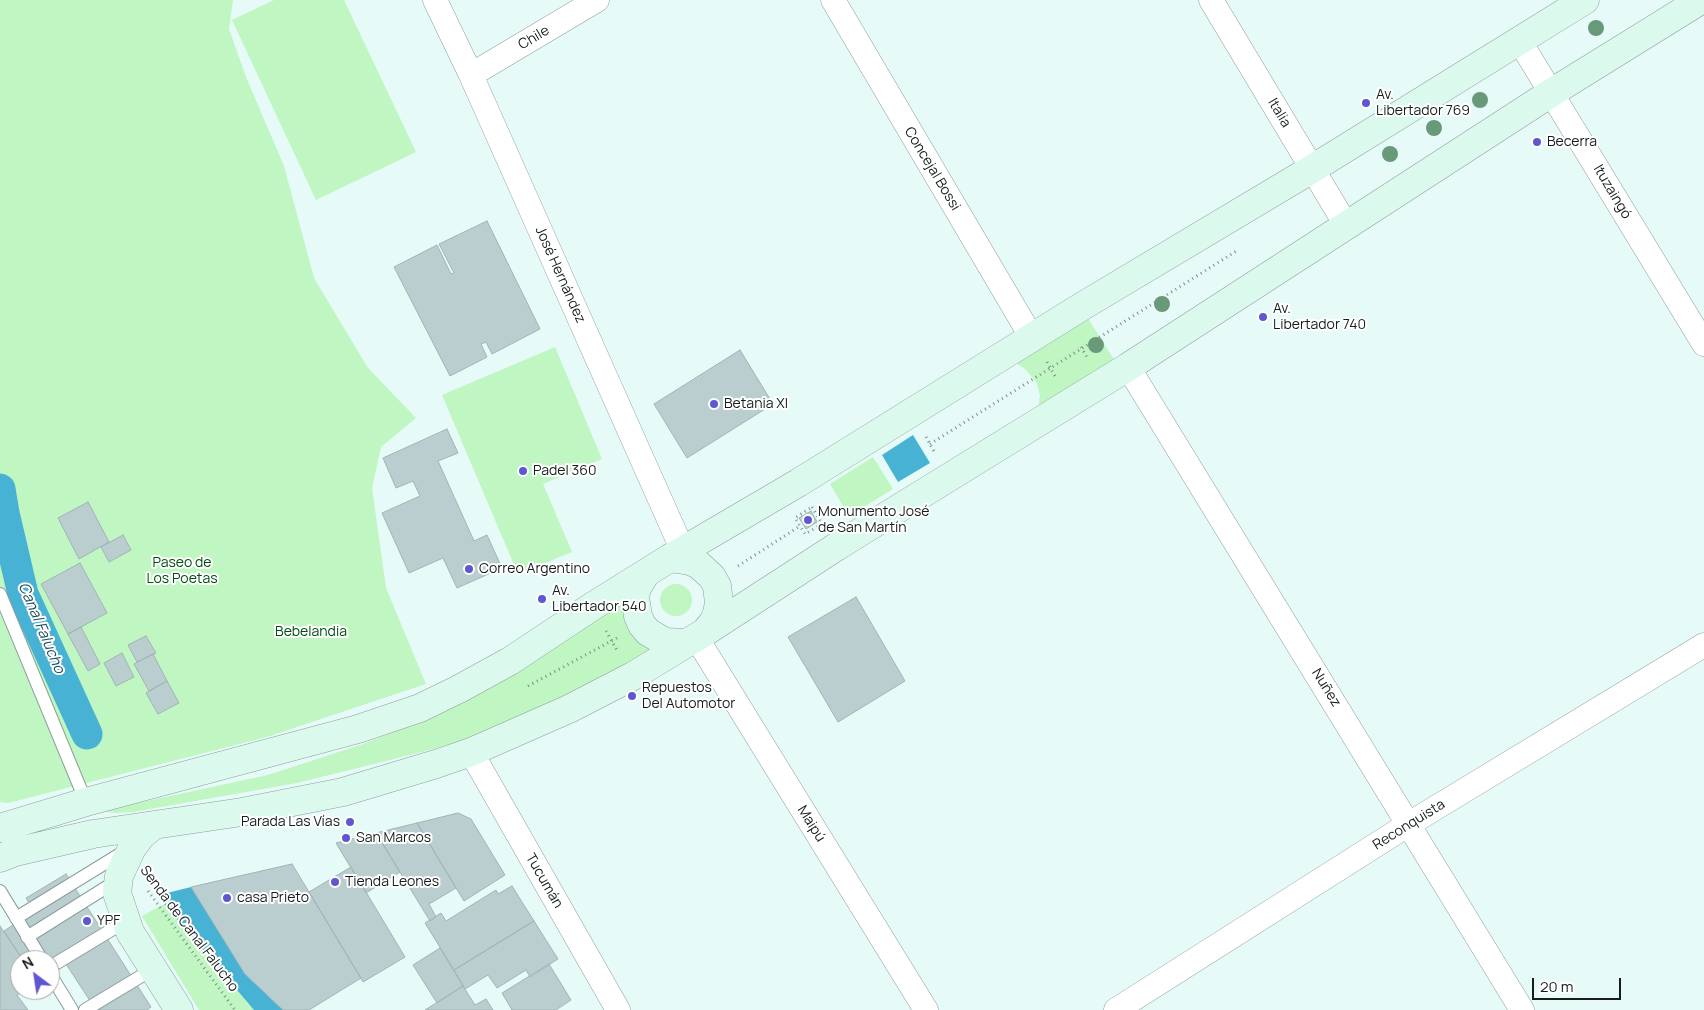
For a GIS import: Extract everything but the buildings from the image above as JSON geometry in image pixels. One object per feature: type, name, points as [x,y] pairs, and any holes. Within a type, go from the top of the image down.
[{"type":"main road","points":[[0,828],[86,802],[289,748],[420,708],[510,661],[593,606],[1312,169],[1585,0]]},
{"type":"main road","points":[[0,858],[15,852],[94,834],[242,812],[343,792],[471,752],[569,709],[632,676],[696,637],[836,547],[1071,403],[1551,93],[1701,0]]},
{"type":"main road","points":[[646,574],[641,579],[635,597],[638,616],[642,625],[648,632],[665,642],[696,637],[714,621],[719,603],[719,594],[714,582],[706,571],[699,565],[676,555]]},
{"type":"main road","points":[[154,825],[141,836],[125,863],[117,893],[130,932],[178,1010]]},
{"type":"street","name":"José Hernández","points":[[436,0],[471,75],[676,555]]},
{"type":"street","name":"Chile","points":[[471,75],[597,0]]},
{"type":"street","name":"Concejal Bossi","points":[[833,0],[1032,338]]},
{"type":"street","name":"Italia","points":[[1211,0],[1346,225]]},
{"type":"street","name":"Ituzaingó","points":[[1519,40],[1704,344]]},
{"type":"street","name":"Nuñez","points":[[1128,367],[1522,1010]]},
{"type":"street","name":"Maipú","points":[[696,637],[926,1010]]},
{"type":"street","name":"Reconquista","points":[[1116,1010],[1409,824],[1704,644]]},
{"type":"street","name":"Tucumán","points":[[471,752],[618,1010]]},
{"type":"lane","points":[[0,594],[86,802]]},
{"type":"lane","points":[[16,918],[71,882],[125,863]]},
{"type":"lane","points":[[27,936],[125,863]]},
{"type":"lane","points":[[0,891],[36,950]]},
{"type":"lane","points":[[60,961],[126,921]]},
{"type":"lane","points":[[85,1010],[153,969]]},
{"type":"lane","points":[[60,990],[72,1010]]},
{"type":"path","points":[[930,444],[1242,247]]},
{"type":"path","points":[[1064,318],[1102,383]]},
{"type":"path","points":[[1032,338],[1071,403]]},
{"type":"path","points":[[911,413],[950,477]]},
{"type":"path","points":[[812,507],[822,524],[805,534],[800,526],[795,518],[812,507]]},
{"type":"path","points":[[714,582],[800,526]]},
{"type":"path","points":[[593,606],[632,676]]},
{"type":"path","name":"Senda de Canal Falucho","points":[[125,863],[160,907],[235,1010]]},
{"type":"green space","name":"Paseo de Los Poetas","points":[[0,0],[233,0],[229,29],[246,77],[284,166],[314,278],[368,368],[416,418],[381,447],[372,488],[386,588],[426,684],[267,737],[8,803],[0,802]]},
{"type":"green space","points":[[274,0],[344,0],[416,152],[316,200],[232,20]]},
{"type":"green space","points":[[1081,307],[1121,371],[1038,410],[1040,396],[1037,383],[1024,368],[1016,363]]},
{"type":"green space","name":"Padel 360","points":[[555,347],[602,459],[543,484],[572,552],[518,574],[442,395]]},
{"type":"green space","points":[[873,457],[893,489],[849,516],[830,484]]},
{"type":"green space","points":[[676,584],[682,585],[687,589],[691,594],[691,606],[687,611],[682,615],[676,616],[670,615],[665,611],[661,606],[660,600],[661,594],[665,589],[670,585]]},
{"type":"green space","points":[[626,595],[624,610],[626,625],[633,637],[640,643],[654,648],[607,677],[478,736],[297,783],[133,812],[116,813],[100,811],[268,775],[363,744],[437,715]]},
{"type":"green space","points":[[164,904],[254,1010],[199,1010],[142,916]]},
{"type":"water","points":[[913,435],[930,463],[898,482],[882,455]]},
{"type":"water","points":[[191,887],[245,974],[283,1010],[254,1010],[164,904],[159,895]]},
{"type":"waterway","name":"Canal Falucho","points":[[0,489],[23,594],[87,734]]},
{"type":"place","name":"Av. Libertador 769","points":[[1366,103]]},
{"type":"place","name":"Becerra","points":[[1537,142]]},
{"type":"place","name":"Av. Libertador 740","points":[[1263,317]]},
{"type":"place","name":"Betania XI","points":[[714,404]]},
{"type":"place","name":"Padel 360","points":[[523,471]]},
{"type":"place","name":"Monumento José de San Martín","points":[[808,520]]},
{"type":"place","name":"Correo Argentino","points":[[469,569]]},
{"type":"place","name":"Av. Libertador 540","points":[[542,599]]},
{"type":"place","name":"Repuestos Del Automotor","points":[[632,696]]},
{"type":"place","name":"Parada Las Vías","points":[[350,822]]},
{"type":"place","name":"San Marcos","points":[[346,838]]},
{"type":"place","name":"Tienda Leones","points":[[335,882]]},
{"type":"place","name":"casa Prieto","points":[[227,898]]},
{"type":"place","name":"YPF","points":[[87,921]]},
{"type":"park label","name":"Bebelandia","points":[[311,632]]}]
